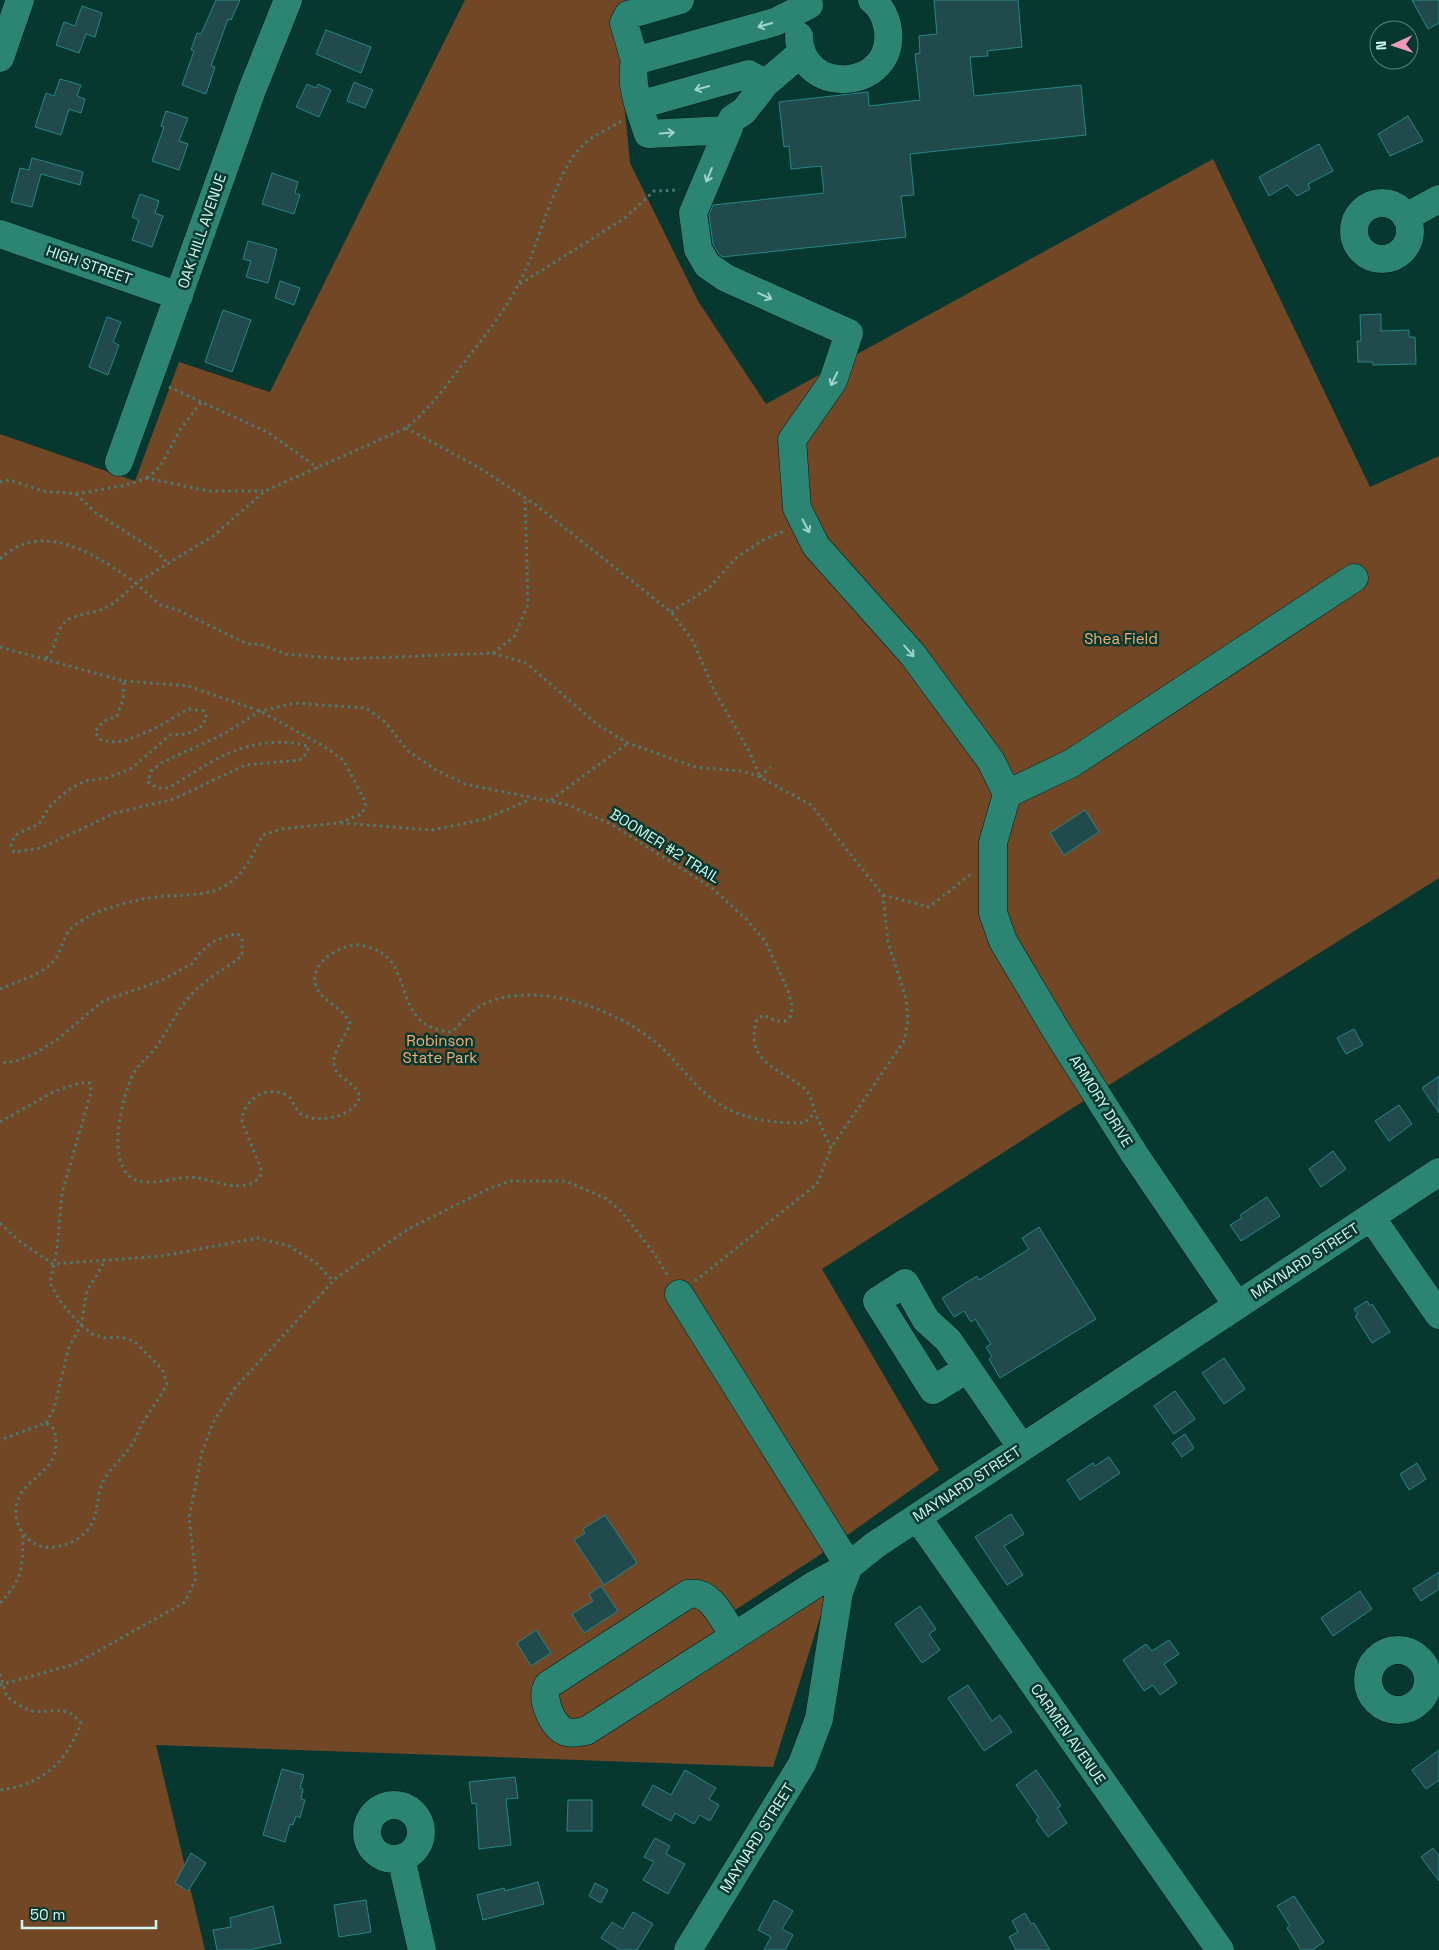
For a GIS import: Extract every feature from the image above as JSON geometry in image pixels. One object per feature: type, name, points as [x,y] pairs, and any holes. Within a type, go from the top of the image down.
[{"type":"street","points":[[0,58],[20,0]]},
{"type":"street","name":"OAK HILL AVENUE","points":[[119,462],[261,66],[288,0]]},
{"type":"street","points":[[680,0],[628,15],[624,23],[635,61],[633,69],[639,105],[648,134],[728,130]]},
{"type":"street","points":[[812,3],[804,13],[798,30],[801,53],[816,71],[832,79],[850,80],[874,68],[885,53],[888,35],[885,17],[872,0]]},
{"type":"street","points":[[635,61],[775,22],[812,3]]},
{"type":"street","points":[[801,53],[765,84],[744,111],[732,119],[693,213],[698,250],[708,265],[726,278],[849,333],[834,381],[792,440],[797,508],[816,546],[913,655],[991,761],[1007,794],[1072,763],[1354,578]]},
{"type":"street","points":[[639,105],[748,74],[765,84]]},
{"type":"street","points":[[1406,217],[1439,198]]},
{"type":"street","name":"HIGH STREET","points":[[0,234],[179,296]]},
{"type":"street","name":"ARMORY DRIVE","points":[[1007,794],[993,843],[994,913],[1003,941],[1057,1032],[1135,1155],[1237,1305]]},
{"type":"street","name":"MAYNARD STREET","points":[[688,1950],[792,1782],[808,1751],[819,1719],[839,1592],[849,1566],[867,1550],[1439,1172]]},
{"type":"street","points":[[1372,1216],[1439,1315]]},
{"type":"street","points":[[679,1294],[849,1566],[814,1585],[586,1731],[566,1732],[559,1726],[544,1700],[544,1691],[548,1685],[688,1594],[695,1592],[708,1597],[734,1636]]},
{"type":"street","points":[[967,1368],[1022,1448]]},
{"type":"street","name":"CARMEN AVENUE","points":[[917,1517],[1220,1950]]},
{"type":"street","points":[[401,1858],[422,1950]]},
{"type":"path","points":[[46,659],[50,655],[58,632],[67,620],[105,608],[124,596],[136,583],[213,536],[265,491],[406,428],[417,420],[497,319],[519,284],[552,200],[570,161],[584,144],[626,118],[639,105]]},
{"type":"path","points":[[519,284],[624,218],[654,191],[704,188]]},
{"type":"path","points":[[150,379],[269,433],[318,468]]},
{"type":"path","points":[[0,482],[9,480],[43,492],[76,494],[126,485],[148,478],[160,467],[180,430],[201,402]]},
{"type":"path","points":[[406,428],[478,467],[525,497],[671,612],[693,641],[714,690],[751,755],[760,777]]},
{"type":"path","points":[[148,478],[208,491],[265,491]]},
{"type":"path","points":[[76,494],[96,513],[154,550],[168,563]]},
{"type":"path","points":[[492,654],[514,636],[528,604],[525,497]]},
{"type":"path","points":[[671,612],[709,588],[742,554],[763,540],[804,523]]},
{"type":"path","points":[[0,559],[9,550],[34,541],[64,542],[103,562],[136,583],[160,605],[178,610],[247,644],[259,644],[286,654],[344,659],[492,654],[526,663],[598,725],[628,743],[695,767],[742,771],[760,777],[811,805],[883,895],[888,942],[906,998],[908,1021],[904,1041],[831,1148],[816,1184],[679,1294],[656,1256],[621,1211],[605,1198],[566,1181],[511,1181],[490,1188],[410,1228],[333,1281],[234,1389],[213,1422],[202,1452],[189,1518],[196,1578],[185,1602],[75,1664],[1,1685]]},
{"type":"path","points":[[0,647],[86,669],[124,681],[188,686],[260,711],[325,747],[344,761],[366,803],[362,814],[338,823]]},
{"type":"path","points":[[124,681],[123,700],[117,716],[104,721],[95,731],[98,739],[110,742],[126,741],[188,709],[204,711],[207,718],[200,728],[188,734],[170,735],[132,768],[107,778],[85,781],[68,790],[49,807],[39,824],[15,835],[11,846],[14,852],[41,848],[115,813],[174,799],[245,765],[300,760],[306,754],[309,747],[299,743],[261,744],[229,753],[168,788],[158,788],[148,782],[151,771],[161,763],[224,734],[260,711]]},
{"type":"path","name":"BOOMER #2 TRAIL","points":[[260,711],[295,703],[366,708],[385,722],[408,750],[436,770],[465,784],[568,805],[611,824],[712,888],[765,941],[780,971],[792,1006],[791,1016],[785,1021],[776,1021],[763,1015],[757,1019],[755,1045],[767,1064],[805,1089],[812,1100],[816,1113]]},
{"type":"path","points":[[550,800],[628,743]]},
{"type":"path","points":[[760,777],[771,767]]},
{"type":"path","points":[[0,989],[42,971],[56,957],[62,939],[75,925],[96,914],[136,900],[194,895],[215,891],[231,882],[244,870],[264,835],[281,829],[338,823],[432,830],[485,819],[532,799]]},
{"type":"path","points":[[883,895],[929,907],[994,856]]},
{"type":"path","points":[[0,1063],[16,1061],[34,1054],[58,1040],[103,1001],[160,981],[192,964],[199,954],[212,942],[238,934],[242,939],[242,956],[192,993],[176,1014],[159,1043],[134,1072],[124,1097],[118,1132],[118,1155],[122,1167],[132,1178],[148,1181],[197,1178],[232,1186],[244,1186],[256,1182],[260,1177],[261,1169],[242,1122],[241,1114],[246,1105],[257,1095],[275,1092],[288,1097],[300,1113],[312,1118],[329,1119],[351,1110],[360,1097],[357,1088],[336,1073],[333,1062],[338,1045],[346,1036],[350,1024],[345,1012],[319,992],[315,980],[320,963],[333,951],[358,944],[377,950],[395,967],[409,1007],[422,1023],[438,1031],[452,1032],[470,1012],[486,1002],[510,997],[544,995],[572,1001],[624,1020],[655,1042],[706,1093],[728,1109],[753,1119],[804,1123],[816,1113],[831,1148]]},
{"type":"path","points":[[0,1122],[53,1092],[79,1084],[90,1083],[91,1092],[62,1192],[57,1249],[50,1283],[62,1304],[81,1325],[92,1334],[105,1338],[120,1337],[134,1341],[162,1369],[167,1384],[160,1399],[147,1416],[129,1449],[105,1477],[98,1493],[91,1525],[81,1536],[55,1548],[42,1548],[23,1535]]},
{"type":"path","points":[[0,1223],[19,1241],[53,1264],[105,1261],[189,1252],[258,1238],[289,1246],[316,1263],[333,1281]]},
{"type":"path","points":[[0,1440],[46,1423],[54,1409],[69,1348],[81,1325],[87,1291],[105,1261]]},
{"type":"path","points":[[0,1603],[10,1593],[22,1573],[23,1535],[17,1519],[16,1508],[29,1483],[49,1466],[57,1441],[54,1429],[46,1423]]},
{"type":"path","points":[[0,1674],[1,1685],[7,1697],[31,1711],[57,1710],[72,1713],[81,1723],[76,1737],[61,1762],[44,1776],[23,1785],[0,1790]]},
{"type":"green space","name":"Robinson State Park","points":[[465,0],[629,0],[618,40],[630,163],[698,301],[766,404],[1213,159],[1370,487],[1439,456],[1439,878],[1074,1107],[822,1269],[939,1470],[818,1556],[732,1612],[734,1636],[829,1589],[773,1767],[156,1745],[205,1950],[0,1950],[0,434],[135,481],[179,362],[270,392]]},
{"type":"building","points":[[216,0],[240,0],[231,20],[228,19],[211,66],[215,67],[206,94],[182,85],[194,51],[191,50],[197,33],[201,34]]},
{"type":"building","points":[[934,0],[1018,0],[1022,47],[987,51],[988,56],[970,57],[974,96],[1081,85],[1086,135],[910,154],[914,195],[901,196],[906,237],[722,257],[713,244],[709,214],[713,205],[824,193],[821,166],[791,169],[789,146],[784,147],[779,102],[868,92],[869,106],[920,100],[915,54],[920,53],[919,36],[937,34]]},
{"type":"building","points":[[1412,0],[1439,0],[1439,23],[1428,29]]},
{"type":"building","points":[[82,6],[102,13],[95,37],[86,34],[79,53],[56,45],[64,22],[75,26]]},
{"type":"building","points":[[326,30],[371,47],[361,73],[316,54]]},
{"type":"building","points":[[60,79],[81,85],[77,96],[85,99],[81,113],[69,109],[61,135],[35,127],[46,93],[54,96]]},
{"type":"building","points":[[354,82],[373,90],[365,108],[347,101]]},
{"type":"building","points":[[307,84],[316,88],[318,84],[331,90],[319,117],[296,107]]},
{"type":"building","points":[[166,111],[188,118],[179,141],[188,144],[179,170],[152,161],[164,127],[161,126]]},
{"type":"building","points":[[1408,116],[1423,141],[1390,156],[1378,134]]},
{"type":"building","points":[[1319,144],[1333,171],[1308,184],[1310,189],[1297,196],[1287,185],[1269,196],[1259,177]]},
{"type":"building","points":[[32,158],[83,172],[80,185],[41,174],[32,207],[11,202],[20,168],[29,170]]},
{"type":"building","points":[[272,173],[298,182],[295,193],[300,195],[294,214],[262,204]]},
{"type":"building","points":[[140,194],[159,201],[155,213],[163,216],[152,247],[132,240],[139,220],[132,217]]},
{"type":"building","points":[[248,241],[277,249],[268,283],[246,277],[251,261],[243,259]]},
{"type":"building","points":[[280,281],[300,288],[294,305],[275,298]]},
{"type":"building","points":[[223,310],[251,320],[232,372],[205,362]]},
{"type":"building","points":[[1381,314],[1381,331],[1409,330],[1409,337],[1415,337],[1416,364],[1373,365],[1373,362],[1358,362],[1357,341],[1361,341],[1360,315]]},
{"type":"building","points":[[107,317],[121,322],[113,342],[119,345],[108,375],[89,367]]},
{"type":"building","points":[[1085,810],[1099,832],[1064,855],[1050,833]]},
{"type":"building","points":[[1354,1029],[1363,1045],[1346,1054],[1337,1038]]},
{"type":"building","points":[[1439,1076],[1439,1113],[1422,1088]]},
{"type":"building","points":[[1399,1105],[1412,1124],[1389,1141],[1375,1121]]},
{"type":"building","points":[[1333,1151],[1346,1169],[1321,1187],[1309,1169]]},
{"type":"building","points":[[1267,1197],[1280,1216],[1241,1241],[1230,1225],[1242,1218],[1240,1215]]},
{"type":"building","points":[[1039,1227],[1096,1319],[1000,1378],[989,1359],[992,1357],[986,1347],[991,1344],[975,1319],[971,1322],[964,1311],[954,1317],[942,1298],[977,1276],[979,1280],[1029,1249],[1022,1238]]},
{"type":"building","points":[[1367,1301],[1370,1306],[1372,1304],[1390,1332],[1372,1343],[1355,1316],[1358,1314],[1354,1309]]},
{"type":"building","points":[[1224,1358],[1245,1389],[1224,1404],[1202,1373]]},
{"type":"building","points":[[1175,1391],[1195,1419],[1174,1434],[1154,1406]]},
{"type":"building","points":[[1185,1434],[1194,1448],[1182,1457],[1172,1443]]},
{"type":"building","points":[[1109,1457],[1120,1473],[1080,1500],[1067,1480],[1093,1463],[1095,1466]]},
{"type":"building","points":[[1417,1463],[1426,1479],[1409,1490],[1400,1474]]},
{"type":"building","points":[[1011,1514],[1024,1534],[1004,1546],[1023,1575],[1007,1585],[975,1537]]},
{"type":"building","points":[[605,1515],[637,1563],[604,1585],[574,1540],[585,1533],[583,1529]]},
{"type":"building","points":[[1439,1572],[1439,1589],[1421,1601],[1413,1589]]},
{"type":"building","points":[[601,1586],[618,1611],[584,1633],[572,1614],[593,1601],[589,1594]]},
{"type":"building","points":[[1360,1591],[1372,1609],[1333,1636],[1321,1618]]},
{"type":"building","points":[[920,1606],[936,1629],[929,1634],[940,1650],[922,1663],[895,1624]]},
{"type":"building","points":[[536,1630],[551,1653],[531,1666],[517,1643]]},
{"type":"building","points":[[1169,1640],[1179,1654],[1164,1664],[1177,1683],[1160,1695],[1153,1685],[1144,1691],[1123,1660],[1146,1644],[1152,1651]]},
{"type":"building","points":[[968,1685],[992,1721],[1000,1715],[1012,1732],[984,1751],[948,1698]]},
{"type":"building","points":[[1439,1750],[1439,1780],[1426,1789],[1412,1770]]},
{"type":"building","points":[[282,1769],[304,1775],[300,1788],[303,1789],[301,1799],[305,1800],[300,1818],[296,1816],[293,1825],[290,1824],[285,1842],[263,1835]]},
{"type":"building","points":[[685,1770],[716,1788],[709,1799],[719,1805],[710,1821],[700,1815],[694,1824],[675,1813],[671,1821],[642,1805],[653,1785],[671,1795]]},
{"type":"building","points":[[1036,1770],[1061,1806],[1057,1808],[1067,1823],[1048,1837],[1036,1820],[1039,1818],[1016,1785]]},
{"type":"building","points":[[515,1777],[518,1798],[506,1799],[511,1845],[479,1849],[476,1803],[472,1804],[469,1782]]},
{"type":"building","points":[[568,1800],[592,1800],[592,1831],[567,1831]]},
{"type":"building","points":[[655,1838],[670,1846],[666,1854],[685,1864],[668,1894],[643,1880],[654,1862],[644,1857]]},
{"type":"building","points":[[1433,1848],[1439,1856],[1439,1881],[1421,1857]]},
{"type":"building","points":[[191,1853],[206,1863],[188,1891],[175,1883]]},
{"type":"building","points":[[538,1882],[544,1904],[483,1920],[477,1895],[504,1888],[505,1891]]},
{"type":"building","points":[[595,1883],[608,1890],[601,1903],[589,1896]]},
{"type":"building","points":[[1294,1896],[1324,1942],[1312,1950],[1301,1950],[1287,1928],[1290,1926],[1277,1906]]},
{"type":"building","points":[[366,1900],[371,1932],[339,1937],[334,1905]]},
{"type":"building","points":[[774,1900],[793,1911],[782,1929],[793,1935],[785,1950],[764,1950],[771,1937],[758,1930]]},
{"type":"building","points":[[273,1906],[281,1943],[249,1950],[217,1950],[213,1930],[231,1927],[230,1918]]},
{"type":"building","points":[[633,1912],[653,1924],[637,1950],[620,1950],[601,1938],[612,1922],[623,1929]]},
{"type":"building","points":[[1025,1913],[1031,1924],[1034,1923],[1050,1950],[1016,1950],[1009,1937],[1018,1932],[1012,1921]]},
{"type":"park label","name":"Shea Field","points":[[1121,639]]}]
